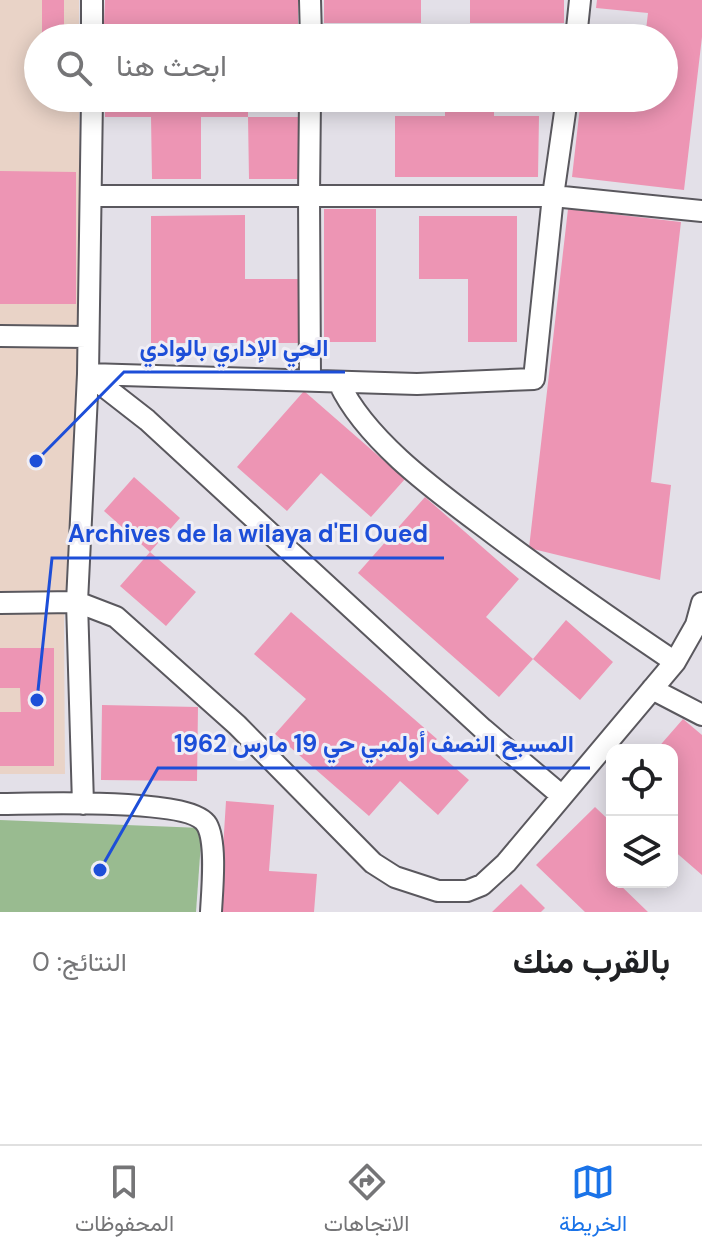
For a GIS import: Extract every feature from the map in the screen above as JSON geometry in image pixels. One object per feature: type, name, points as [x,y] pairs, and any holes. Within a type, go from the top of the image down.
[{"type":"street","points":[[92,0],[92,24]]},
{"type":"street","points":[[310,0],[311,24]]},
{"type":"street","points":[[577,24],[580,0]]},
{"type":"street","points":[[83,804],[77,602],[88,374],[92,112]]},
{"type":"street","points":[[310,112],[310,378]]},
{"type":"street","points":[[88,374],[310,378],[339,383],[534,379],[565,112]]},
{"type":"street","points":[[93,196],[553,196],[702,211]]},
{"type":"street","points":[[0,336],[87,337]]},
{"type":"street","points":[[88,374],[147,420],[483,729],[562,796]]},
{"type":"street","points":[[339,383],[357,415],[456,505],[586,603],[675,662]]},
{"type":"street","points":[[0,603],[77,602],[116,617],[237,725],[373,863],[410,883],[447,891],[467,891],[482,885],[506,863],[675,662],[696,625],[702,603]]},
{"type":"street","points":[[652,689],[702,715]]},
{"type":"street","points":[[0,804],[83,804],[194,814],[206,822],[211,837],[211,912]]},
{"type":"shaded area","points":[[0,0],[79,0],[79,24],[24,24],[24,112],[79,112],[80,300],[64,623],[65,774],[0,774]]},
{"type":"green space","points":[[0,820],[202,828],[196,912],[0,912]]},
{"type":"building","points":[[42,0],[64,0],[64,24],[42,24]]},
{"type":"building","points":[[105,0],[298,0],[298,24],[104,24]]},
{"type":"building","points":[[324,0],[421,0],[421,23],[324,23]]},
{"type":"building","points":[[470,0],[564,0],[564,23],[470,23]]},
{"type":"building","points":[[597,0],[702,0],[702,37],[684,190],[572,177],[579,112],[678,112],[678,24],[647,24],[648,13],[596,8]]},
{"type":"building","points":[[105,112],[248,112],[248,117],[201,117],[201,179],[152,179],[151,117],[105,117]]},
{"type":"building","points":[[445,112],[494,112],[494,116],[539,116],[538,177],[395,177],[395,116],[445,116]]},
{"type":"building","points":[[248,117],[298,117],[298,179],[249,179]]},
{"type":"building","points":[[0,171],[76,172],[76,304],[0,304]]},
{"type":"building","points":[[324,209],[376,209],[376,342],[324,342]]},
{"type":"building","points":[[568,209],[681,222],[651,482],[671,485],[660,580],[529,548]]},
{"type":"building","points":[[245,215],[245,279],[298,279],[298,343],[151,343],[151,216]]},
{"type":"building","points":[[419,216],[517,216],[517,342],[468,342],[468,279],[419,279]]},
{"type":"building","points":[[304,391],[405,479],[371,517],[321,473],[287,511],[237,467]]},
{"type":"building","points":[[134,477],[180,518],[150,552],[104,511]]},
{"type":"building","points":[[425,497],[519,579],[486,617],[533,659],[499,697],[358,573]]},
{"type":"building","points":[[150,552],[196,592],[166,626],[120,586]]},
{"type":"building","points":[[291,612],[437,739],[430,746],[469,780],[438,815],[400,781],[369,816],[275,734],[306,699],[254,654]]},
{"type":"building","points":[[566,620],[613,662],[580,700],[533,659]]},
{"type":"building","points":[[0,648],[54,648],[54,766],[0,766],[0,712],[21,712],[20,688],[0,688]]},
{"type":"building","points":[[102,705],[198,707],[197,781],[101,780]]},
{"type":"building","points":[[683,719],[702,735],[702,875],[678,854],[678,744],[661,744]]},
{"type":"building","points":[[226,801],[274,805],[269,871],[317,874],[314,912],[219,912]]},
{"type":"building","points":[[595,807],[606,817],[606,888],[623,888],[648,912],[585,912],[536,865]]},
{"type":"building","points":[[521,884],[545,908],[541,912],[492,912]]},
{"type":"place","name":"الحي الإداري بالوادي","points":[[36,461]]},
{"type":"place","name":"Archives de la wilaya d'El Oued","points":[[37,700]]},
{"type":"place","name":"المسبح النصف أولمبي حي 19 مارس 1962","points":[[100,870]]}]
